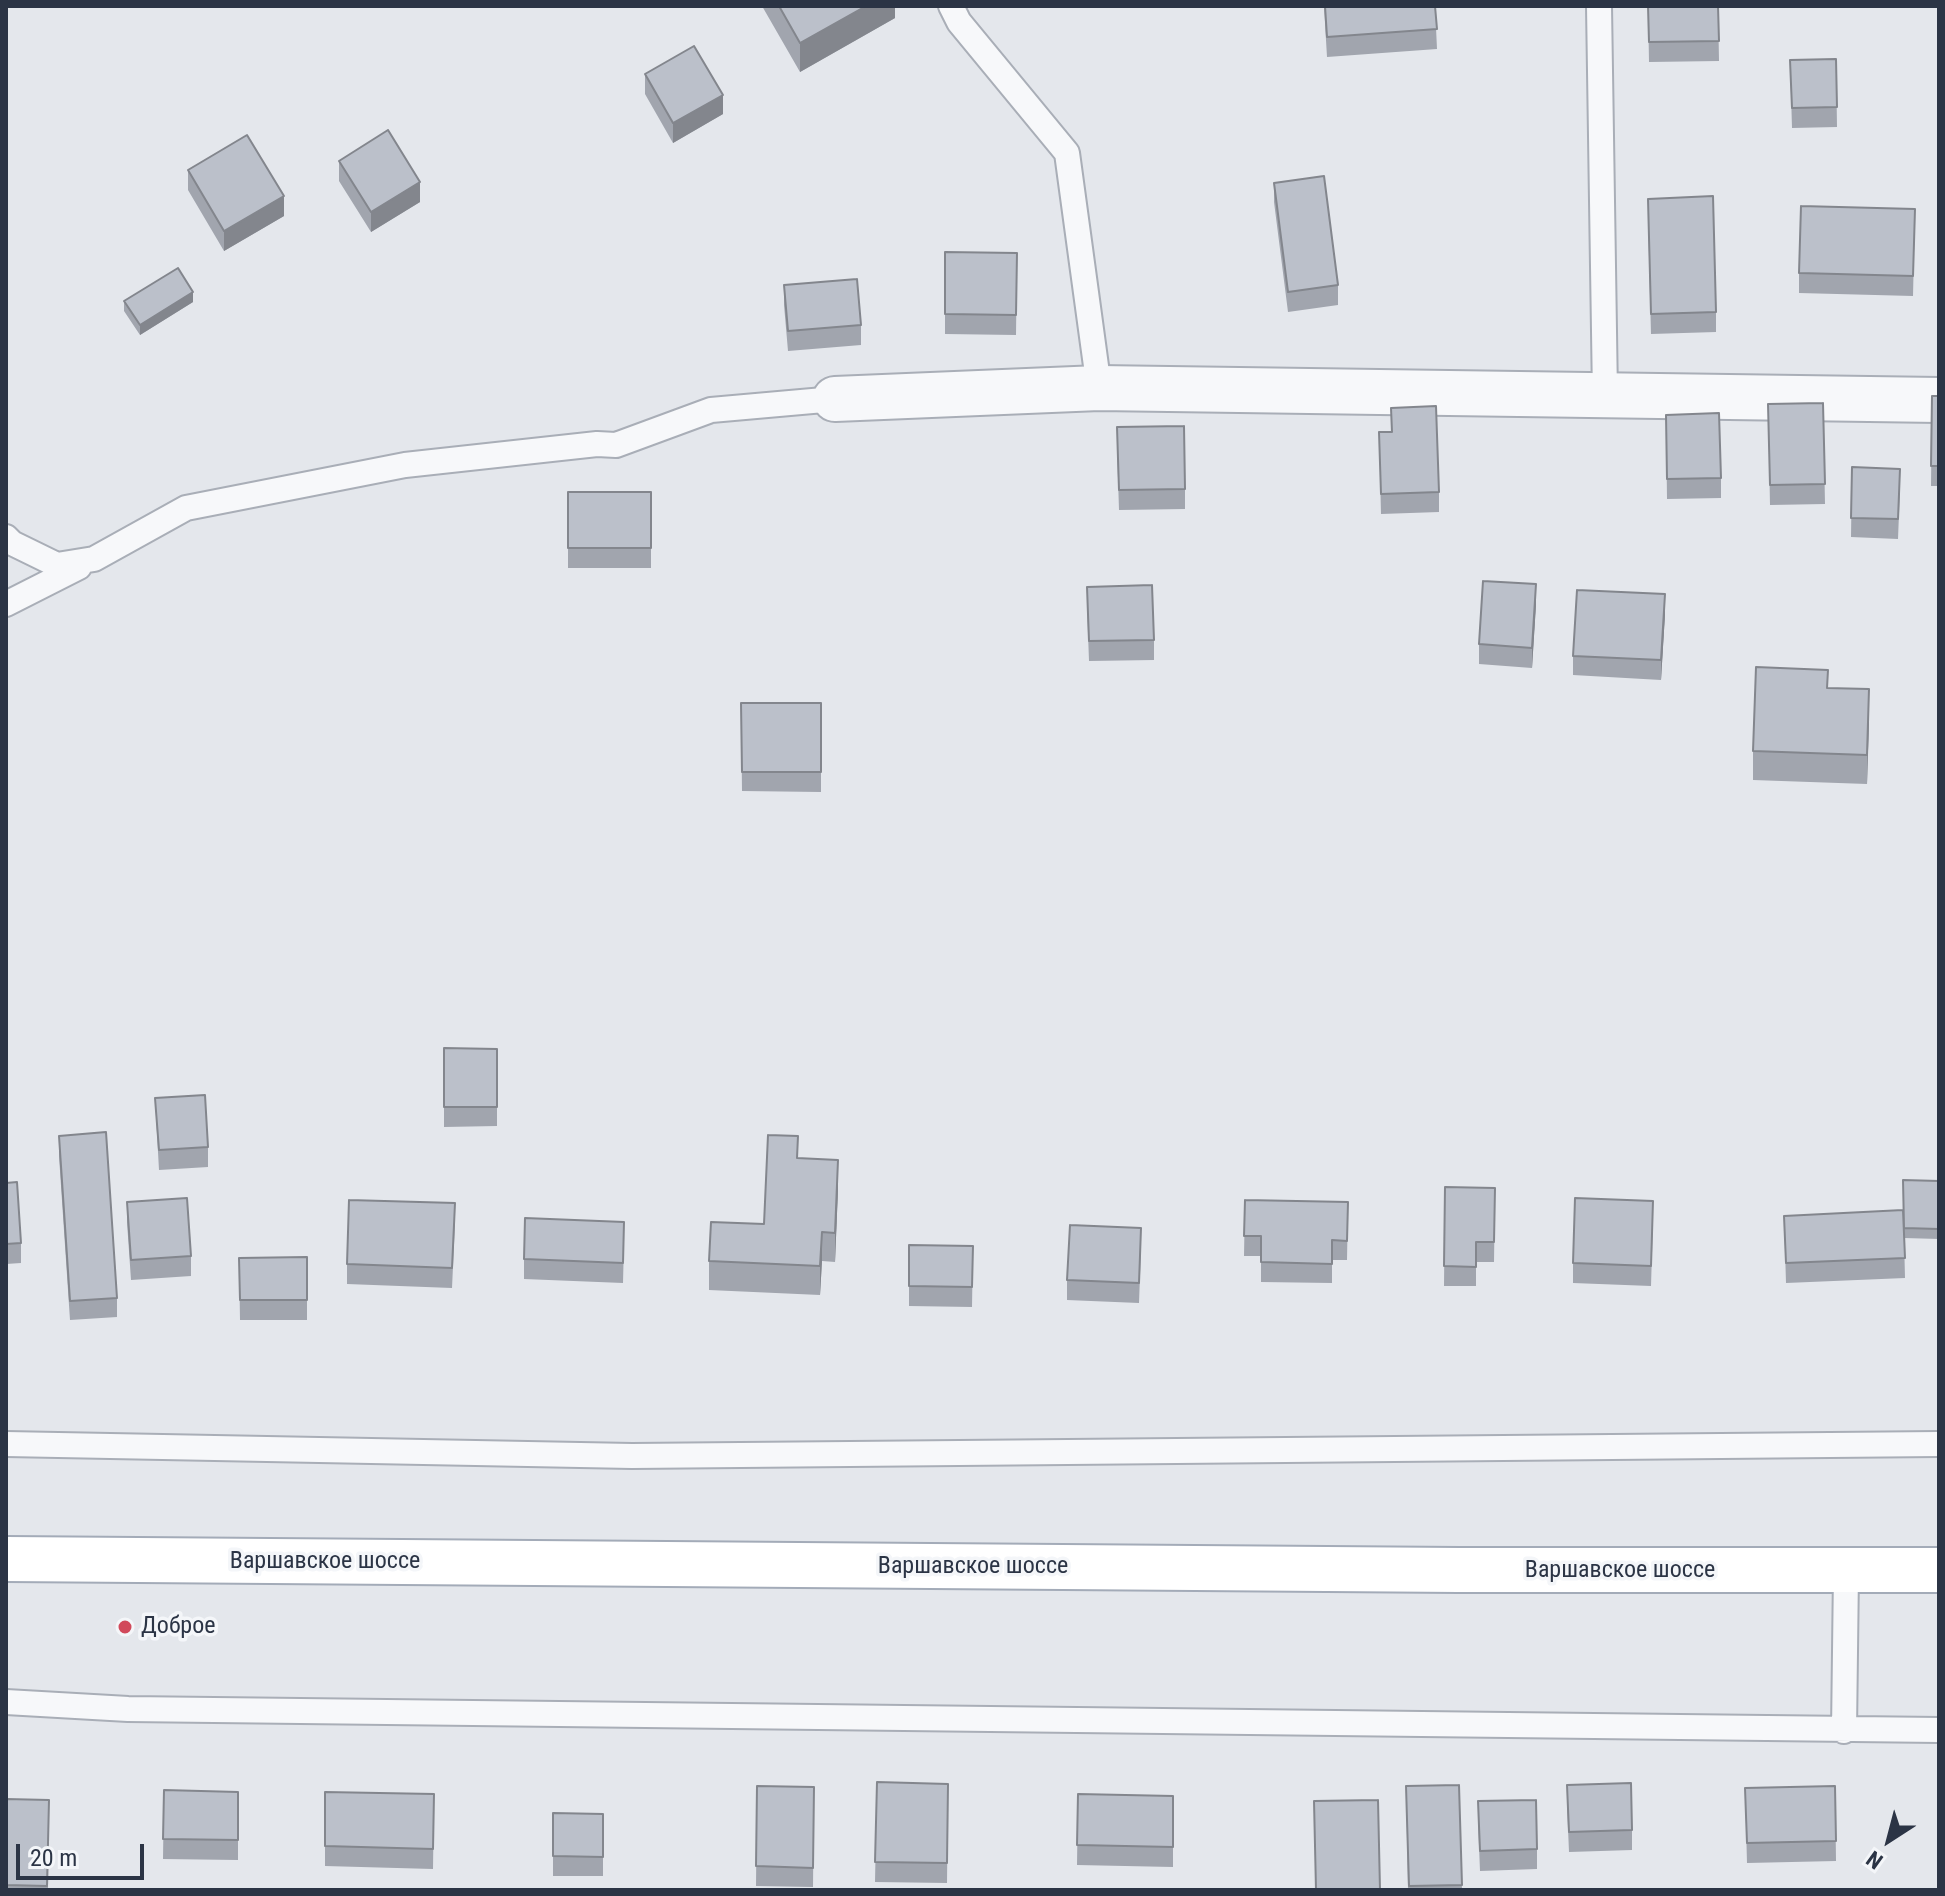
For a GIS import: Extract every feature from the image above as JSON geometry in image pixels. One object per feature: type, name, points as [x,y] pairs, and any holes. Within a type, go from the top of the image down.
[{"type":"main road","name":"Варшавское шоссе","points":[[6,1559],[1846,1572],[1939,1570]]},
{"type":"street","points":[[835,399],[1099,388],[1939,400]]},
{"type":"lane","points":[[951,6],[959,22],[1067,153],[1099,388]]},
{"type":"lane","points":[[1599,6],[1605,396]]},
{"type":"lane","points":[[6,604],[186,508],[405,465],[597,444],[616,445],[711,410],[835,399]]},
{"type":"lane","points":[[6,537],[57,565],[94,559]]},
{"type":"lane","points":[[6,1444],[632,1456],[1939,1444]]},
{"type":"lane","points":[[1844,1731],[1846,1572]]},
{"type":"lane","points":[[6,1702],[128,1709],[1939,1730]]},
{"type":"building","points":[[779,6],[866,6],[800,43]]},
{"type":"building","points":[[1325,6],[1435,6],[1437,29],[1327,37]]},
{"type":"building","points":[[1648,6],[1718,6],[1719,41],[1649,42]]},
{"type":"building","points":[[694,46],[723,95],[673,123],[645,74]]},
{"type":"building","points":[[1836,59],[1837,107],[1792,108],[1790,60]]},
{"type":"building","points":[[388,130],[420,182],[371,212],[339,161]]},
{"type":"building","points":[[247,135],[284,196],[224,231],[188,170]]},
{"type":"building","points":[[1324,176],[1338,285],[1288,292],[1274,183]]},
{"type":"building","points":[[1713,196],[1716,312],[1651,314],[1648,199]]},
{"type":"building","points":[[1801,206],[1915,209],[1913,276],[1799,273]]},
{"type":"building","points":[[945,252],[1017,253],[1016,315],[945,314]]},
{"type":"building","points":[[178,268],[193,292],[140,325],[124,301]]},
{"type":"building","points":[[857,279],[861,325],[788,331],[784,285]]},
{"type":"building","points":[[1932,396],[1939,396],[1939,466],[1931,466]]},
{"type":"building","points":[[1823,403],[1825,484],[1770,485],[1768,404]]},
{"type":"building","points":[[1436,406],[1439,492],[1381,494],[1379,432],[1392,432],[1391,408]]},
{"type":"building","points":[[1719,413],[1721,478],[1667,479],[1666,415]]},
{"type":"building","points":[[1184,426],[1185,489],[1119,490],[1117,427]]},
{"type":"building","points":[[1852,467],[1900,469],[1898,519],[1851,518]]},
{"type":"building","points":[[568,492],[651,492],[651,548],[568,548]]},
{"type":"building","points":[[1483,581],[1536,584],[1532,648],[1479,644]]},
{"type":"building","points":[[1152,585],[1154,640],[1089,641],[1087,587]]},
{"type":"building","points":[[1577,590],[1665,594],[1661,660],[1573,656]]},
{"type":"building","points":[[1756,667],[1828,670],[1827,688],[1869,689],[1867,755],[1753,751]]},
{"type":"building","points":[[741,703],[821,703],[821,772],[742,772]]},
{"type":"building","points":[[444,1048],[497,1049],[497,1107],[444,1107]]},
{"type":"building","points":[[205,1095],[208,1147],[159,1150],[155,1098]]},
{"type":"building","points":[[106,1132],[117,1298],[70,1301],[59,1136]]},
{"type":"building","points":[[768,1135],[798,1136],[797,1158],[838,1160],[835,1233],[822,1232],[820,1266],[709,1261],[711,1222],[764,1224]]},
{"type":"building","points":[[1903,1180],[1939,1181],[1939,1229],[1904,1228]]},
{"type":"building","points":[[17,1182],[21,1243],[6,1244],[6,1183]]},
{"type":"building","points":[[1445,1187],[1495,1188],[1494,1242],[1476,1242],[1476,1267],[1444,1266]]},
{"type":"building","points":[[187,1198],[191,1256],[131,1260],[127,1202]]},
{"type":"building","points":[[1575,1198],[1653,1201],[1651,1266],[1573,1263]]},
{"type":"building","points":[[349,1200],[455,1203],[452,1268],[347,1264]]},
{"type":"building","points":[[1245,1200],[1348,1202],[1347,1241],[1332,1240],[1332,1264],[1261,1262],[1261,1236],[1244,1236]]},
{"type":"building","points":[[1903,1210],[1905,1258],[1786,1263],[1784,1216]]},
{"type":"building","points":[[525,1218],[624,1222],[623,1263],[524,1259]]},
{"type":"building","points":[[1070,1225],[1141,1228],[1139,1283],[1067,1280]]},
{"type":"building","points":[[909,1245],[973,1246],[972,1287],[909,1286]]},
{"type":"building","points":[[307,1257],[307,1300],[240,1300],[239,1258]]},
{"type":"building","points":[[877,1782],[948,1784],[947,1863],[875,1862]]},
{"type":"building","points":[[1631,1783],[1632,1830],[1569,1832],[1567,1785]]},
{"type":"building","points":[[1459,1785],[1462,1885],[1409,1886],[1406,1786]]},
{"type":"building","points":[[757,1786],[814,1787],[813,1868],[756,1866]]},
{"type":"building","points":[[1835,1786],[1836,1841],[1747,1843],[1745,1788]]},
{"type":"building","points":[[164,1790],[238,1792],[238,1840],[163,1839]]},
{"type":"building","points":[[325,1792],[434,1794],[433,1849],[325,1846]]},
{"type":"building","points":[[1078,1794],[1173,1796],[1173,1847],[1077,1845]]},
{"type":"building","points":[[6,1799],[49,1800],[47,1886],[6,1885]]},
{"type":"building","points":[[1378,1800],[1380,1890],[1316,1890],[1314,1801]]},
{"type":"building","points":[[1536,1800],[1537,1849],[1480,1851],[1478,1801]]},
{"type":"building","points":[[553,1813],[603,1814],[603,1857],[553,1856]]},
{"type":"place","name":"Доброе","points":[[125,1627]]}]
